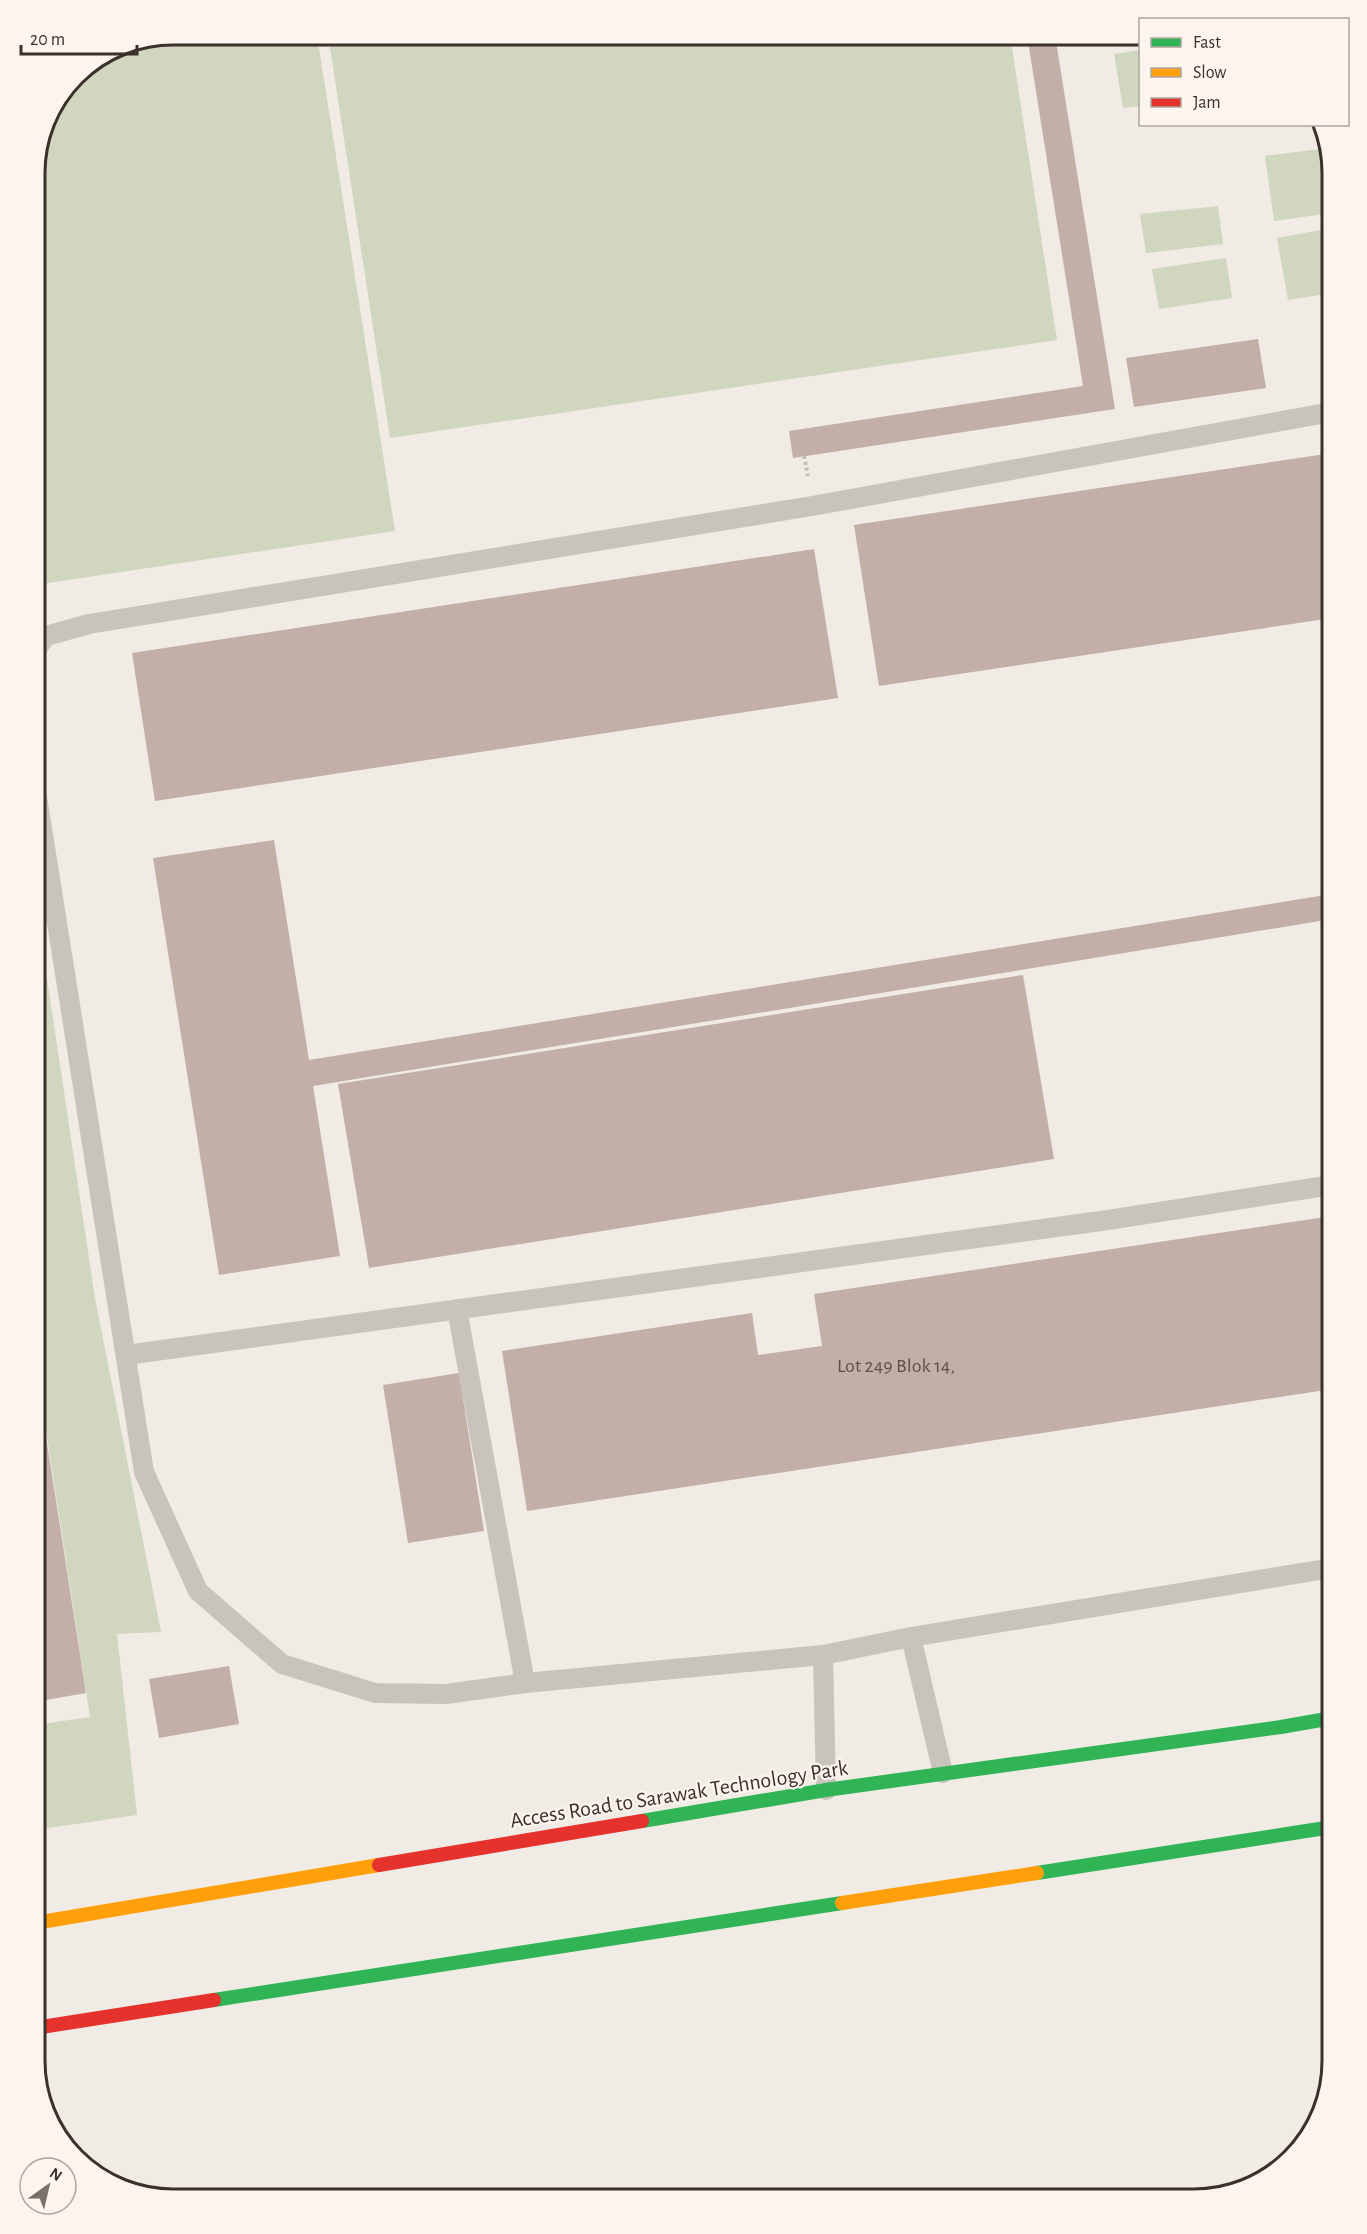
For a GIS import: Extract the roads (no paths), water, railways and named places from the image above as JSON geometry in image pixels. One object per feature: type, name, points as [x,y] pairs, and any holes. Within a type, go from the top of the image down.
[{"type":"street","name":"Access Road to Sarawak Technology Park","points":[[45,1921],[826,1790],[1270,1729],[1322,1720]]},
{"type":"street","points":[[45,2026],[1322,1829]]},
{"type":"lane","points":[[45,637],[89,624],[812,506],[1322,414]]},
{"type":"lane","points":[[45,847],[144,1472],[198,1591],[282,1664],[375,1693],[446,1694],[525,1683],[823,1655],[911,1637],[1322,1570]]},
{"type":"lane","points":[[126,1355],[1108,1220],[1322,1187]]},
{"type":"lane","points":[[457,1309],[525,1683]]},
{"type":"lane","points":[[911,1637],[944,1773]]},
{"type":"lane","points":[[823,1655],[826,1790]]}]
